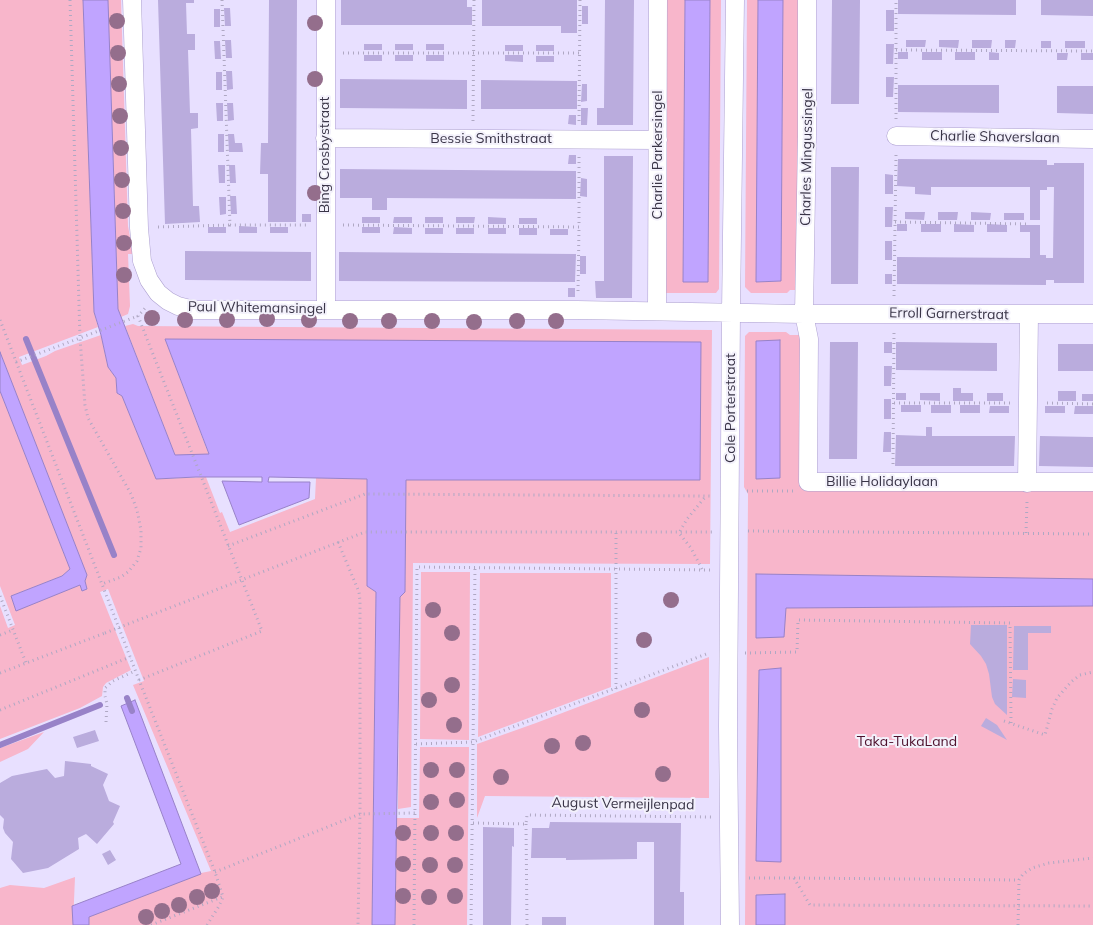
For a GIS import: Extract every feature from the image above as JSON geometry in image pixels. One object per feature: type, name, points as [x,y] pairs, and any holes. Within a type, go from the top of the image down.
[{"type":"street","points":[[132,0],[139,228],[142,261],[149,280],[158,294]]},
{"type":"street","name":"Bing Crosbystraat","points":[[326,0],[326,310]]},
{"type":"street","name":"Charlie Parkersingel","points":[[657,311],[658,0]]},
{"type":"street","name":"Cole Porterstraat","points":[[730,925],[728,817],[735,0]]},
{"type":"street","name":"Charles Mingussingel","points":[[804,314],[808,135],[808,0]]},
{"type":"street","name":"Charlie Shaverslaan","points":[[896,136],[1093,138]]},
{"type":"street","name":"Bessie Smithstraat","points":[[325,138],[658,140]]},
{"type":"street","name":"Paul Whitemansingel","points":[[158,294],[178,306],[194,310],[731,312]]},
{"type":"street","name":"Erroll Garnerstraat","points":[[731,312],[804,314],[1093,314]]},
{"type":"street","name":"Billie Holidaylaan","points":[[804,314],[809,339],[808,482],[893,482],[1027,489],[1093,482]]},
{"type":"street","points":[[1027,489],[1029,315]]},
{"type":"path","points":[[70,0],[80,338],[85,405],[88,418],[131,494],[141,530],[141,548],[137,560],[128,572],[121,577],[102,584]]},
{"type":"path","points":[[222,0],[230,225]]},
{"type":"path","points":[[473,139],[474,0]]},
{"type":"path","points":[[577,310],[580,0]]},
{"type":"path","points":[[893,482],[896,0]]},
{"type":"path","points":[[896,50],[1093,51]]},
{"type":"path","points":[[326,53],[580,53]]},
{"type":"path","points":[[895,222],[1028,224]]},
{"type":"path","points":[[139,228],[230,225],[579,227]]},
{"type":"path","points":[[16,362],[138,316],[158,294]]},
{"type":"path","points":[[138,316],[262,631],[139,680]]},
{"type":"path","points":[[0,320],[135,671],[215,872],[223,897],[208,925]]},
{"type":"path","points":[[894,403],[1093,404]]},
{"type":"path","points":[[228,546],[365,494],[706,496],[730,495],[746,491],[809,491],[808,482]]},
{"type":"path","points":[[1026,533],[1027,489]]},
{"type":"path","points":[[680,533],[687,519],[706,496]]},
{"type":"path","points":[[748,531],[1093,534]]},
{"type":"path","points":[[0,673],[365,532],[716,532]]},
{"type":"path","points":[[616,533],[616,689]]},
{"type":"path","points":[[680,533],[703,570]]},
{"type":"path","points":[[338,542],[356,584],[360,601],[358,925]]},
{"type":"path","points":[[414,925],[417,567],[730,570]]},
{"type":"path","points":[[472,925],[475,568]]},
{"type":"path","points":[[0,596],[26,664]]},
{"type":"path","points":[[416,744],[473,742],[712,652],[797,652],[798,620],[1010,622],[1011,723]]},
{"type":"path","points":[[0,635],[13,630]]},
{"type":"path","points":[[0,710],[130,657]]},
{"type":"path","points":[[106,722],[108,704],[105,688],[113,681],[135,671]]},
{"type":"path","points":[[1004,721],[1045,735],[1052,709],[1058,698],[1071,682],[1080,675],[1093,672]]},
{"type":"path","points":[[215,872],[360,814],[415,813]]},
{"type":"path","name":"August Vermeijlenpad","points":[[473,824],[526,824],[527,815],[728,817]]},
{"type":"path","points":[[526,824],[527,925]]},
{"type":"path","points":[[1018,925],[1019,880],[1023,874],[1032,868],[1049,863],[1093,858]]},
{"type":"path","points":[[730,878],[1019,880]]},
{"type":"path","points":[[794,878],[810,905],[1093,906]]},
{"type":"path","points":[[151,925],[223,897]]},
{"type":"green space","points":[[0,0],[83,0],[94,312],[98,327],[19,357],[22,365],[101,335],[108,367],[116,378],[117,393],[122,396],[156,479],[206,477],[220,513],[222,512],[230,532],[315,499],[316,478],[367,479],[367,586],[376,592],[372,925],[89,925],[88,917],[201,873],[211,871],[133,685],[144,681],[108,589],[100,592],[131,670],[106,683],[103,687],[102,696],[80,708],[0,739],[0,606],[8,628],[15,625],[0,586],[0,391],[70,569],[62,576],[11,596],[16,610],[80,585],[82,591],[87,589],[85,581],[87,575],[0,352]]},
{"type":"green space","points":[[108,0],[121,0],[128,226],[133,254],[128,254],[130,306],[128,314],[121,317],[118,309]]},
{"type":"green space","points":[[666,0],[685,0],[683,282],[707,282],[710,0],[721,0],[719,289],[716,293],[666,293],[664,287]]},
{"type":"green space","points":[[747,0],[758,0],[757,282],[781,281],[783,0],[799,0],[797,290],[790,290],[787,293],[751,293],[745,287]]},
{"type":"green space","points":[[133,324],[138,326],[712,330],[710,564],[413,563],[411,807],[398,809],[400,597],[405,592],[406,479],[700,480],[165,339],[209,455],[175,455],[125,326]]},
{"type":"green space","name":"Taka-TukaLand","points":[[749,332],[786,332],[790,335],[802,335],[801,488],[1093,491],[1093,925],[785,925],[785,894],[756,895],[756,925],[745,925],[748,494],[744,487],[745,336]],"holes":[[[781,669],[756,861],[759,670]]]},
{"type":"green space","points":[[421,572],[470,572],[469,740],[420,739]]},
{"type":"green space","points":[[480,573],[611,573],[611,687],[478,737]]},
{"type":"green space","points":[[709,657],[709,798],[485,796],[477,818],[477,744]]},
{"type":"green space","points":[[44,732],[28,749],[0,762],[0,748]]},
{"type":"green space","points":[[420,747],[469,747],[467,925],[395,925],[396,818],[419,818]]},
{"type":"green space","points":[[75,877],[73,925],[0,925],[0,888],[10,885],[44,888]]},
{"type":"shaded area","points":[[83,0],[108,0],[118,309],[175,455],[209,454],[165,339],[701,342],[700,480],[406,480],[405,592],[400,597],[395,925],[372,925],[376,592],[367,586],[367,479],[269,477],[268,482],[310,482],[309,498],[239,525],[222,481],[262,482],[262,477],[156,479],[122,396],[117,393],[116,378],[108,367],[94,312]]},
{"type":"shaded area","points":[[685,0],[710,0],[708,282],[683,282]]},
{"type":"shaded area","points":[[758,0],[783,0],[781,281],[756,282]]},
{"type":"shaded area","points":[[780,340],[780,478],[756,479],[756,341]]},
{"type":"shaded area","points":[[0,352],[87,575],[85,581],[87,589],[82,591],[80,585],[16,611],[11,596],[62,576],[70,569],[0,391]]},
{"type":"shaded area","points":[[756,574],[1093,579],[1093,606],[786,608],[784,637],[756,638]]},
{"type":"shaded area","points":[[781,668],[781,862],[756,861],[759,670]]},
{"type":"shaded area","points":[[135,700],[201,874],[89,917],[89,925],[73,925],[72,906],[181,864],[121,706]]},
{"type":"shaded area","points":[[785,894],[785,925],[756,925],[756,895]]},
{"type":"building","points":[[158,0],[194,0],[194,3],[186,3],[187,34],[195,34],[195,50],[188,50],[190,113],[198,113],[198,128],[191,129],[193,206],[199,206],[200,222],[165,224]]},
{"type":"building","points":[[269,0],[297,0],[296,222],[268,222],[268,174],[260,174],[261,143],[268,143]]},
{"type":"building","points":[[341,0],[467,0],[467,7],[472,7],[472,25],[341,25]]},
{"type":"building","points":[[482,0],[577,0],[577,33],[561,33],[561,26],[482,26]]},
{"type":"building","points":[[605,0],[634,0],[633,125],[597,125],[597,108],[604,108]]},
{"type":"building","points":[[832,0],[860,0],[859,104],[831,104]]},
{"type":"building","points":[[898,0],[1016,0],[1016,15],[898,14]]},
{"type":"building","points":[[1041,0],[1093,0],[1093,16],[1041,15]]},
{"type":"building","points":[[582,6],[588,6],[588,24],[582,24]]},
{"type":"building","points":[[224,8],[230,8],[231,26],[225,26]]},
{"type":"building","points":[[214,9],[220,9],[220,27],[214,27]]},
{"type":"building","points":[[886,10],[894,10],[894,31],[886,31]]},
{"type":"building","points":[[225,40],[231,40],[232,58],[226,58]]},
{"type":"building","points":[[906,40],[926,40],[925,47],[906,47]]},
{"type":"building","points":[[939,40],[959,40],[958,48],[939,47]]},
{"type":"building","points":[[972,40],[992,40],[991,48],[972,48]]},
{"type":"building","points":[[1005,40],[1016,40],[1015,48],[1005,48]]},
{"type":"building","points":[[214,41],[220,41],[221,59],[215,59]]},
{"type":"building","points":[[1041,41],[1051,41],[1051,48],[1041,48]]},
{"type":"building","points":[[1065,41],[1085,41],[1085,48],[1065,48]]},
{"type":"building","points":[[364,44],[382,44],[382,50],[364,50]]},
{"type":"building","points":[[395,44],[413,44],[413,50],[395,50]]},
{"type":"building","points":[[426,44],[444,44],[444,50],[426,50]]},
{"type":"building","points":[[886,44],[894,44],[893,64],[886,64]]},
{"type":"building","points":[[505,45],[523,45],[523,51],[505,51]]},
{"type":"building","points":[[536,45],[554,45],[554,51],[536,51]]},
{"type":"building","points":[[898,52],[908,52],[908,59],[898,59]]},
{"type":"building","points":[[922,52],[942,52],[942,60],[922,60]]},
{"type":"building","points":[[955,52],[975,52],[975,60],[955,60]]},
{"type":"building","points":[[989,52],[999,53],[999,60],[989,60]]},
{"type":"building","points":[[1057,53],[1068,53],[1067,60],[1057,60]]},
{"type":"building","points":[[1081,53],[1093,53],[1093,60],[1081,60]]},
{"type":"building","points":[[364,55],[382,55],[382,61],[364,61]]},
{"type":"building","points":[[395,55],[413,55],[413,61],[395,61]]},
{"type":"building","points":[[426,55],[444,55],[444,61],[426,61]]},
{"type":"building","points":[[505,55],[523,55],[523,62],[505,61]]},
{"type":"building","points":[[536,56],[554,56],[554,62],[536,62]]},
{"type":"building","points":[[226,71],[232,71],[233,89],[227,90]]},
{"type":"building","points":[[216,72],[222,72],[222,90],[216,90]]},
{"type":"building","points":[[886,77],[894,77],[893,97],[886,97]]},
{"type":"building","points":[[340,79],[467,80],[467,109],[340,108]]},
{"type":"building","points":[[481,80],[577,81],[577,109],[481,109]]},
{"type":"building","points":[[582,84],[587,84],[587,101],[581,102]]},
{"type":"building","points":[[898,85],[999,85],[999,113],[898,112]]},
{"type":"building","points":[[1057,86],[1093,86],[1093,114],[1057,113]]},
{"type":"building","points":[[216,103],[223,103],[223,121],[217,121]]},
{"type":"building","points":[[227,103],[233,103],[234,120],[228,121]]},
{"type":"building","points":[[581,108],[588,108],[587,125],[581,125]]},
{"type":"building","points":[[569,115],[576,115],[576,125],[568,124]]},
{"type":"building","points":[[218,134],[224,134],[224,152],[218,152]]},
{"type":"building","points":[[228,134],[234,134],[235,143],[242,143],[243,152],[229,152]]},
{"type":"building","points":[[569,155],[576,155],[576,164],[568,164]]},
{"type":"building","points":[[604,156],[633,156],[632,298],[596,298],[595,281],[604,281]]},
{"type":"building","points":[[898,159],[1047,160],[1047,165],[1054,165],[1054,163],[1084,163],[1084,283],[1054,283],[1054,280],[1046,280],[1046,285],[897,284],[897,257],[1030,258],[1030,232],[1020,232],[1020,225],[1040,225],[1040,255],[1046,255],[1046,258],[1053,258],[1054,187],[1040,190],[1040,220],[1030,220],[1030,187],[931,187],[931,195],[915,194],[915,187],[897,186]]},
{"type":"building","points":[[218,165],[225,165],[225,183],[219,183]]},
{"type":"building","points":[[229,165],[235,165],[236,183],[230,183]]},
{"type":"building","points":[[831,167],[859,167],[858,284],[831,284]]},
{"type":"building","points":[[340,169],[576,171],[576,199],[387,198],[387,210],[372,210],[372,198],[340,198]]},
{"type":"building","points":[[885,174],[893,175],[893,194],[885,194]]},
{"type":"building","points":[[581,178],[587,179],[587,197],[580,196]]},
{"type":"building","points":[[230,196],[236,196],[237,214],[231,214]]},
{"type":"building","points":[[219,197],[226,197],[226,214],[220,215]]},
{"type":"building","points":[[885,207],[893,207],[892,227],[885,227]]},
{"type":"building","points":[[905,212],[925,212],[924,220],[905,219]]},
{"type":"building","points":[[938,212],[958,212],[957,220],[938,220]]},
{"type":"building","points":[[971,212],[991,213],[990,220],[971,220]]},
{"type":"building","points":[[1004,213],[1024,213],[1024,220],[1004,220]]},
{"type":"building","points":[[302,214],[311,214],[311,222],[302,222]]},
{"type":"building","points":[[362,217],[380,217],[380,223],[362,223]]},
{"type":"building","points":[[394,217],[412,217],[412,223],[393,223]]},
{"type":"building","points":[[425,217],[443,217],[443,223],[425,223]]},
{"type":"building","points":[[456,217],[475,217],[474,223],[456,223]]},
{"type":"building","points":[[488,217],[506,218],[506,224],[488,224]]},
{"type":"building","points":[[519,218],[537,218],[537,224],[519,224]]},
{"type":"building","points":[[897,224],[907,224],[907,231],[897,231]]},
{"type":"building","points":[[921,224],[941,224],[941,232],[921,232]]},
{"type":"building","points":[[954,224],[974,225],[974,232],[954,232]]},
{"type":"building","points":[[987,224],[1007,225],[1007,232],[987,232]]},
{"type":"building","points":[[239,226],[257,227],[257,233],[239,233]]},
{"type":"building","points":[[208,227],[226,227],[226,233],[208,233]]},
{"type":"building","points":[[270,227],[288,227],[288,233],[270,233]]},
{"type":"building","points":[[362,227],[380,227],[380,233],[362,233]]},
{"type":"building","points":[[394,227],[412,228],[412,234],[393,234]]},
{"type":"building","points":[[425,228],[443,228],[443,234],[425,234]]},
{"type":"building","points":[[456,228],[474,228],[474,234],[456,234]]},
{"type":"building","points":[[488,228],[506,228],[506,234],[488,234]]},
{"type":"building","points":[[519,228],[537,228],[537,235],[519,235]]},
{"type":"building","points":[[550,229],[568,229],[568,235],[550,235]]},
{"type":"building","points":[[885,241],[892,241],[892,260],[885,260]]},
{"type":"building","points":[[185,251],[311,252],[311,281],[185,280]]},
{"type":"building","points":[[339,252],[576,254],[575,282],[339,281]]},
{"type":"building","points":[[580,256],[586,256],[586,274],[580,274]]},
{"type":"building","points":[[885,274],[892,274],[892,284],[885,284]]},
{"type":"building","points":[[568,288],[575,288],[575,297],[568,297]]},
{"type":"building","points":[[830,342],[858,342],[857,459],[829,459]]},
{"type":"building","points":[[884,342],[892,342],[892,353],[884,353]]},
{"type":"building","points":[[896,342],[997,343],[997,371],[896,370]]},
{"type":"building","points":[[1058,344],[1093,344],[1093,371],[1058,371]]},
{"type":"building","points":[[884,366],[892,366],[891,386],[884,386]]},
{"type":"building","points":[[953,388],[961,388],[961,393],[973,393],[973,401],[953,401]]},
{"type":"building","points":[[1058,391],[1076,391],[1076,401],[1058,401]]},
{"type":"building","points":[[896,393],[906,393],[906,400],[896,400]]},
{"type":"building","points":[[920,393],[940,393],[940,401],[920,400]]},
{"type":"building","points":[[987,393],[1003,393],[1003,401],[987,401]]},
{"type":"building","points":[[1082,394],[1093,394],[1093,401],[1082,401]]},
{"type":"building","points":[[884,399],[891,399],[891,419],[884,419]]},
{"type":"building","points":[[901,405],[921,405],[921,412],[901,412]]},
{"type":"building","points":[[931,405],[951,405],[951,413],[931,413]]},
{"type":"building","points":[[960,405],[980,405],[980,413],[960,413]]},
{"type":"building","points":[[990,406],[1009,406],[1009,413],[989,413]]},
{"type":"building","points":[[1045,406],[1065,406],[1065,413],[1045,413]]},
{"type":"building","points":[[1075,406],[1093,406],[1093,414],[1074,414]]},
{"type":"building","points":[[926,427],[932,427],[932,436],[1015,436],[1014,466],[895,466],[896,435],[926,436]]},
{"type":"building","points":[[884,432],[891,432],[891,452],[883,452]]},
{"type":"building","points":[[1040,436],[1093,437],[1093,467],[1039,466]]},
{"type":"building","points":[[971,625],[1007,625],[1007,715],[995,704],[986,664],[970,644]]},
{"type":"building","points":[[1014,626],[1051,626],[1051,633],[1028,633],[1028,670],[1013,670]]},
{"type":"building","points":[[1013,679],[1026,680],[1026,698],[1012,697]]},
{"type":"building","points":[[986,718],[997,725],[1007,740],[981,726]]},
{"type":"building","points":[[95,730],[99,741],[77,748],[73,737]]},
{"type":"building","points":[[65,761],[91,764],[91,766],[108,774],[103,785],[109,801],[120,806],[113,822],[114,824],[97,844],[86,834],[78,838],[79,849],[48,868],[23,873],[11,859],[13,842],[3,828],[4,819],[0,815],[0,783],[12,776],[47,769],[55,778],[64,776]]},
{"type":"building","points":[[550,822],[681,823],[680,892],[684,892],[684,925],[654,925],[654,842],[637,842],[637,859],[566,860],[566,858],[531,858],[532,828],[549,828]]},
{"type":"building","points":[[483,827],[514,828],[511,925],[483,925]]},
{"type":"building","points":[[110,850],[116,860],[108,865],[102,854]]},
{"type":"building","points":[[542,917],[566,917],[566,925],[542,925]]},
{"type":"waterway","points":[[26,339],[114,555]]},
{"type":"waterway","points":[[127,698],[132,711]]},
{"type":"waterway","points":[[0,745],[100,705]]}]
